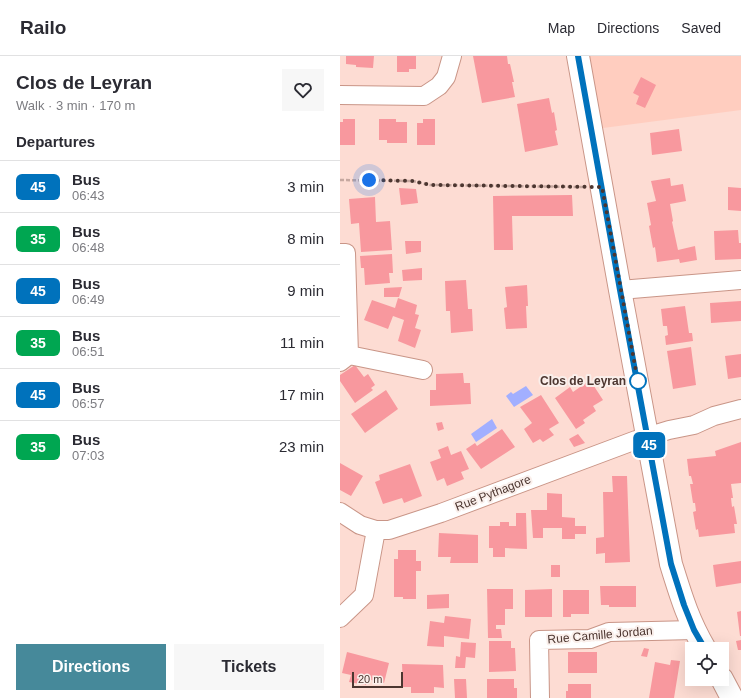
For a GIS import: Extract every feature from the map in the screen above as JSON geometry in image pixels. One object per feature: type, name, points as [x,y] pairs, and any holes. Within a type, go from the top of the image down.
[{"type":"main road","points":[[578,56],[671,564],[684,605],[694,630],[701,642]]},
{"type":"main road","points":[[726,686],[732,698]]},
{"type":"street","points":[[340,95],[424,96],[439,86],[446,77],[452,56]]},
{"type":"street","points":[[340,253],[346,253],[345,359],[423,370]]},
{"type":"street","points":[[620,290],[741,280]]},
{"type":"street","name":"Rue Pythagore","points":[[340,512],[360,525],[376,530],[390,530],[441,513],[648,436],[694,426],[714,416],[741,409]]},
{"type":"street","points":[[340,618],[364,595],[376,530]]},
{"type":"street","name":"Rue Camille Jordan","points":[[540,698],[539,640],[590,639],[609,632],[694,630]]},
{"type":"path","points":[[340,180],[413,181],[430,185],[602,187]]},
{"type":"shaded area","points":[[589,56],[741,56],[741,110],[603,128]]},
{"type":"water","points":[[526,386],[533,395],[514,407],[506,396],[511,392],[513,394]]},
{"type":"water","points":[[492,419],[497,428],[476,442],[471,434]]},
{"type":"building","points":[[346,56],[374,56],[373,68],[356,67],[356,65],[346,64]]},
{"type":"building","points":[[397,56],[416,56],[416,69],[409,69],[409,72],[397,72]]},
{"type":"building","points":[[473,56],[507,56],[514,82],[512,82],[515,97],[482,103]]},
{"type":"building","points":[[641,77],[656,85],[645,108],[636,104],[639,96],[633,93]]},
{"type":"building","points":[[549,98],[552,113],[554,112],[557,130],[555,131],[558,145],[525,152],[517,104]]},
{"type":"building","points":[[343,119],[355,119],[355,145],[340,145],[340,122],[343,122]]},
{"type":"building","points":[[379,119],[396,119],[396,122],[407,122],[407,143],[387,143],[387,140],[379,140]]},
{"type":"building","points":[[423,119],[435,119],[435,145],[417,145],[417,123],[423,123]]},
{"type":"building","points":[[679,129],[682,151],[652,155],[650,133]]},
{"type":"building","points":[[670,178],[671,186],[683,184],[686,201],[670,204],[678,250],[695,246],[697,260],[680,263],[679,259],[657,262],[655,247],[653,248],[649,226],[651,225],[647,203],[656,201],[651,181]]},
{"type":"building","points":[[728,187],[741,188],[741,211],[728,210]]},
{"type":"building","points":[[399,188],[416,189],[418,203],[401,205]]},
{"type":"building","points":[[572,195],[573,216],[512,216],[513,250],[494,250],[493,196]]},
{"type":"building","points":[[375,197],[376,222],[390,221],[392,250],[361,252],[359,223],[351,224],[349,199]]},
{"type":"building","points":[[738,230],[739,243],[741,243],[741,259],[715,260],[714,231]]},
{"type":"building","points":[[405,241],[421,241],[421,252],[406,254]]},
{"type":"building","points":[[392,254],[393,273],[389,273],[390,283],[365,285],[364,268],[361,268],[360,256]]},
{"type":"building","points":[[422,268],[422,280],[403,281],[402,270]]},
{"type":"building","points":[[466,280],[468,309],[472,309],[473,331],[451,333],[450,311],[446,311],[445,281]]},
{"type":"building","points":[[527,285],[527,328],[506,329],[504,308],[507,307],[505,287]]},
{"type":"building","points":[[402,287],[399,297],[384,297],[384,288]]},
{"type":"building","points":[[398,298],[417,305],[415,314],[419,315],[415,328],[421,330],[415,348],[398,341],[404,320],[393,316],[388,329],[364,320],[372,300],[395,308]]},
{"type":"building","points":[[741,301],[741,321],[711,323],[710,303]]},
{"type":"building","points":[[685,306],[689,333],[692,333],[693,341],[666,345],[665,336],[668,335],[667,326],[663,326],[661,309]]},
{"type":"building","points":[[691,347],[696,385],[673,389],[667,351]]},
{"type":"building","points":[[741,354],[741,377],[728,379],[725,356]]},
{"type":"building","points":[[355,365],[364,377],[368,374],[375,385],[371,388],[373,390],[355,403],[340,381],[340,375]]},
{"type":"building","points":[[463,373],[464,383],[470,383],[471,404],[430,406],[430,390],[436,390],[436,374]]},
{"type":"building","points":[[590,380],[603,400],[593,406],[596,411],[583,420],[585,423],[576,429],[555,398],[570,387],[573,392]]},
{"type":"building","points":[[386,390],[398,409],[365,433],[351,414]]},
{"type":"building","points":[[541,395],[559,423],[549,429],[554,435],[543,442],[540,439],[533,443],[524,429],[532,423],[520,407]]},
{"type":"building","points":[[442,422],[444,429],[438,431],[436,423]]},
{"type":"building","points":[[502,429],[515,447],[481,469],[466,449],[475,443],[477,446]]},
{"type":"building","points":[[578,434],[585,443],[574,447],[569,439]]},
{"type":"building","points":[[741,442],[741,483],[731,484],[733,498],[731,498],[732,507],[734,506],[737,524],[734,524],[735,533],[699,537],[698,529],[696,530],[693,512],[696,511],[690,484],[693,484],[691,476],[689,476],[687,459],[716,456],[715,451]]},
{"type":"building","points":[[448,446],[451,455],[461,451],[469,469],[461,472],[464,479],[447,486],[444,478],[437,481],[430,462],[441,458],[438,450]]},
{"type":"building","points":[[340,463],[363,476],[351,496],[340,490]]},
{"type":"building","points":[[410,464],[422,496],[404,503],[402,498],[383,504],[375,482],[380,480],[379,475]]},
{"type":"building","points":[[612,476],[627,476],[630,562],[605,563],[605,553],[596,554],[596,538],[604,537],[603,492],[613,492]]},
{"type":"building","points":[[547,493],[562,494],[562,517],[575,518],[575,526],[586,526],[586,534],[575,534],[575,539],[562,539],[562,528],[543,528],[543,538],[533,538],[531,510],[547,510]]},
{"type":"building","points":[[516,513],[526,513],[527,549],[505,548],[505,557],[493,557],[493,548],[489,548],[489,526],[500,526],[500,522],[509,522],[509,526],[516,526]]},
{"type":"building","points":[[439,533],[478,535],[478,563],[450,563],[451,557],[438,557]]},
{"type":"building","points":[[398,550],[416,550],[416,561],[421,561],[421,571],[416,571],[416,599],[394,597],[394,559],[398,559]]},
{"type":"building","points":[[741,561],[741,583],[716,587],[713,565]]},
{"type":"building","points":[[551,565],[560,565],[560,577],[551,577]]},
{"type":"building","points":[[600,586],[636,586],[636,607],[609,607],[609,605],[601,605]]},
{"type":"building","points":[[487,589],[513,589],[513,609],[505,609],[505,625],[496,625],[496,629],[501,629],[502,638],[488,638]]},
{"type":"building","points":[[552,589],[552,617],[525,617],[525,590]]},
{"type":"building","points":[[563,590],[589,590],[589,614],[571,614],[571,617],[563,617]]},
{"type":"building","points":[[449,594],[449,608],[427,609],[427,595]]},
{"type":"building","points":[[741,611],[741,636],[740,636],[737,612]]},
{"type":"building","points":[[445,616],[471,619],[469,639],[444,636],[444,647],[427,646],[430,621],[444,623]]},
{"type":"building","points":[[741,640],[741,650],[738,650],[736,641]]},
{"type":"building","points":[[489,641],[511,641],[511,648],[515,648],[516,671],[489,672]]},
{"type":"building","points":[[461,642],[476,643],[475,658],[466,657],[465,668],[455,668],[456,656],[460,657]]},
{"type":"building","points":[[644,648],[649,649],[647,657],[641,656]]},
{"type":"building","points":[[347,652],[389,663],[384,683],[367,679],[366,685],[349,682],[351,675],[342,673]]},
{"type":"building","points":[[568,652],[597,652],[597,673],[568,673]]},
{"type":"building","points":[[671,660],[680,661],[674,698],[649,698],[655,662],[670,665]]},
{"type":"building","points":[[402,664],[443,665],[444,688],[434,687],[434,693],[411,693],[411,687],[403,687]]},
{"type":"building","points":[[454,679],[466,679],[467,698],[455,698]]},
{"type":"building","points":[[487,679],[514,679],[514,688],[517,688],[517,698],[487,698]]},
{"type":"building","points":[[568,684],[591,684],[591,698],[566,698]]},
{"type":"bus line","name":"45","points":[[578,56],[671,564],[684,605],[694,630],[701,642]]},
{"type":"place","name":"Clos de Leyran","points":[[638,381]]},
{"type":"route","points":[[369,180],[413,181],[430,185],[602,187],[638,381]]}]
